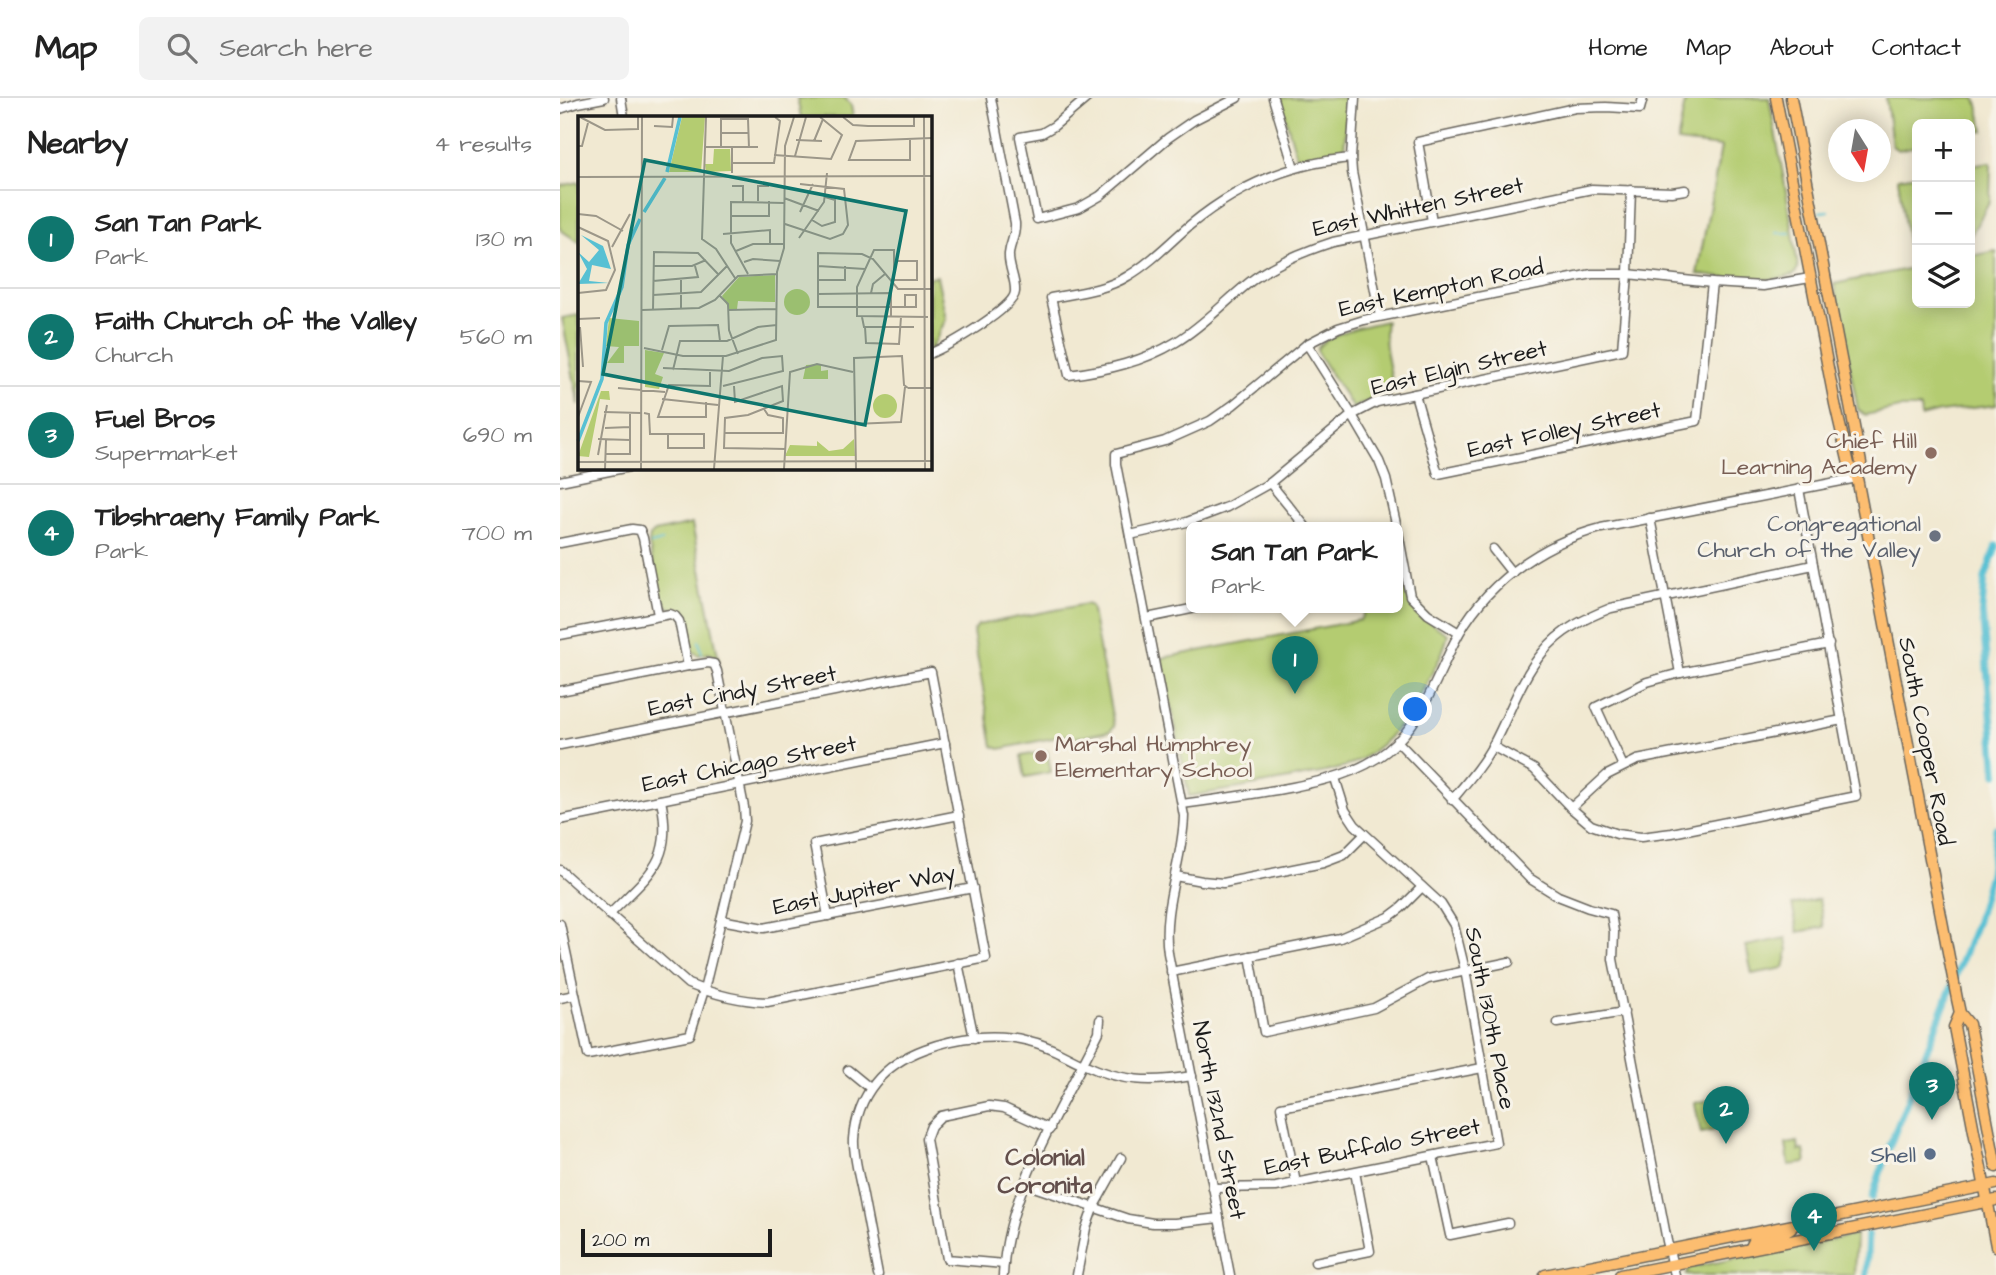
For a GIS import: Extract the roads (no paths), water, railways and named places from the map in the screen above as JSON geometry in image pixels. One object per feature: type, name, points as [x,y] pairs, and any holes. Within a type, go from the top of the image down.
[{"type":"main road","name":"South Cooper Road","points":[[1776,98],[1840,427],[1849,464],[1857,478],[1955,990],[1960,1013],[1969,1024],[1996,1167]]},
{"type":"main road","name":"South Cooper Road","points":[[1791,98],[1861,463],[1857,478]]},
{"type":"main road","points":[[1810,278],[1824,276]]},
{"type":"main road","points":[[1840,427],[1853,424]]},
{"type":"main road","name":"South Cooper Road","points":[[1960,1013],[1954,1027],[1991,1186],[1996,1246]]},
{"type":"main road","points":[[1545,1275],[1991,1186]]},
{"type":"main road","points":[[1620,1275],[1992,1201]]},
{"type":"main road","points":[[1750,1249],[1754,1241],[1783,1234],[1792,1226]]},
{"type":"street","points":[[560,109],[604,98]]},
{"type":"street","points":[[621,98],[624,116]]},
{"type":"street","points":[[931,353],[968,333],[1006,306],[1015,292],[1009,254],[1016,227],[991,98]]},
{"type":"street","points":[[1087,98],[1054,126],[1020,137],[1037,219],[1079,208],[1100,196],[1168,138],[1237,98]]},
{"type":"street","points":[[1273,98],[1294,168],[1322,160],[1351,158]]},
{"type":"street","points":[[1355,98],[1351,158],[1380,316]]},
{"type":"street","points":[[1432,221],[1418,142],[1575,108],[1640,109],[1643,98]]},
{"type":"street","name":"East Whitten Street","points":[[1294,168],[1253,183],[1215,205],[1156,257],[1127,277],[1095,289],[1051,299],[1069,375],[1110,370],[1175,343],[1254,278],[1303,252],[1332,242],[1592,190],[1685,190]]},
{"type":"street","points":[[1628,274],[1630,190]]},
{"type":"street","name":"East Kempton Road","points":[[1116,454],[1165,441],[1210,421],[1307,344],[1338,328],[1380,316],[1592,274],[1628,274],[1763,286],[1810,278]]},
{"type":"street","name":"East Elgin Street","points":[[1190,522],[1227,507],[1270,483],[1352,415],[1377,402],[1622,350],[1628,274]]},
{"type":"street","name":"East Folley Street","points":[[1415,394],[1438,474],[1697,421],[1712,283]]},
{"type":"street","points":[[1307,344],[1379,461],[1396,522]]},
{"type":"street","name":"North 132nd Street","points":[[1116,454],[1182,804],[1183,839],[1166,942],[1230,1275]]},
{"type":"street","points":[[560,481],[619,469]]},
{"type":"street","points":[[1182,804],[1262,793],[1335,778],[1371,762],[1397,741],[1420,712],[1459,633],[1485,598],[1511,573],[1567,539],[1601,528],[1857,478]]},
{"type":"street","points":[[1270,483],[1302,522]]},
{"type":"street","points":[[1492,746],[1534,769],[1591,825],[1617,834],[1641,837],[1672,833],[1856,796],[1799,489]]},
{"type":"street","points":[[1650,518],[1680,673]]},
{"type":"street","name":"East Elgin Street","points":[[1130,535],[1186,523]]},
{"type":"street","points":[[560,543],[632,529],[640,530],[658,615]]},
{"type":"street","points":[[1493,549],[1511,573]]},
{"type":"street","points":[[1452,800],[1492,746],[1532,667],[1544,650],[1585,618],[1611,608],[1813,565]]},
{"type":"street","points":[[1403,571],[1410,596],[1428,614],[1459,633]]},
{"type":"street","points":[[1147,618],[1186,610]]},
{"type":"street","points":[[560,635],[670,614],[676,616],[679,621],[688,666]]},
{"type":"street","points":[[1623,766],[1596,707],[1647,682],[1680,673],[1829,644]]},
{"type":"street","points":[[560,691],[688,666],[714,664],[726,713],[745,821],[704,990],[690,1035],[588,1055],[560,924]]},
{"type":"street","name":"East Cindy Street","points":[[560,745],[930,672],[945,743]]},
{"type":"street","points":[[1571,808],[1598,781],[1637,760],[1842,720]]},
{"type":"street","points":[[1397,741],[1529,878],[1558,896],[1611,914],[1614,932],[1613,959],[1675,1275]]},
{"type":"street","points":[[560,870],[688,985],[752,1001],[767,1002],[986,958],[945,743]]},
{"type":"street","name":"East Chicago Street","points":[[560,820],[945,743]]},
{"type":"street","name":"South 130th Place","points":[[1335,778],[1349,817],[1364,835],[1441,904],[1449,915],[1465,970],[1496,1143]]},
{"type":"street","points":[[609,915],[652,871],[662,852],[666,836],[661,800]]},
{"type":"street","points":[[828,916],[814,844],[959,815]]},
{"type":"street","points":[[1175,876],[1223,883],[1323,863],[1343,855],[1364,835]]},
{"type":"street","points":[[1171,972],[1354,934],[1389,917],[1422,887]]},
{"type":"street","name":"East Jupiter Way","points":[[721,920],[764,928],[973,888]]},
{"type":"street","points":[[1250,956],[1264,1032],[1374,1008],[1428,979],[1509,962]]},
{"type":"street","points":[[958,964],[974,1038]]},
{"type":"street","points":[[560,998],[575,995]]},
{"type":"street","points":[[1558,1023],[1624,1012]]},
{"type":"street","points":[[1003,1275],[1007,1235],[1014,1207],[1037,1154],[1099,1032],[1100,1020]]},
{"type":"street","points":[[878,1275],[853,1141],[861,1105],[870,1088],[890,1066],[907,1055],[936,1045],[1005,1036],[1032,1041],[1113,1075],[1151,1082],[1192,1076]]},
{"type":"street","points":[[1296,1183],[1281,1107],[1482,1068]]},
{"type":"street","points":[[848,1070],[870,1088]]},
{"type":"street","points":[[1004,1264],[947,1259],[926,1139],[931,1126],[941,1116],[989,1106],[1004,1108],[1050,1129]]},
{"type":"street","name":"East Buffalo Street","points":[[1213,1188],[1276,1187],[1496,1143]]},
{"type":"street","points":[[1433,1156],[1450,1235],[1508,1223]]},
{"type":"street","points":[[1077,1275],[1086,1228],[1094,1206],[1121,1158]]},
{"type":"street","points":[[1315,1262],[1370,1251],[1355,1172]]},
{"type":"street","points":[[1025,1184],[1128,1219],[1175,1223],[1219,1218]]},
{"type":"waterway","points":[[1820,212],[1829,211]]},
{"type":"waterway","points":[[1776,233],[1790,233]]},
{"type":"waterway","points":[[651,544],[662,541]]},
{"type":"waterway","points":[[1996,546],[1985,578],[1982,610],[1996,774]]},
{"type":"waterway","points":[[699,641],[702,654]]},
{"type":"waterway","points":[[1872,1198],[1977,921],[1990,874],[1996,828]]},
{"type":"waterway","points":[[1866,1275],[1868,1235]]},
{"type":"place","name":"Chief Hill Learning Academy","points":[[1931,453]]},
{"type":"place","name":"Congregational Church of the Valley","points":[[1935,536]]},
{"type":"place","name":"San Tan Park","points":[[1295,694]]},
{"type":"place","name":"Marshal Humphrey Elementary School","points":[[1041,756]]},
{"type":"place","name":"Fuel Bros","points":[[1932,1120]]},
{"type":"place","name":"Faith Church of the Valley","points":[[1726,1144]]},
{"type":"place","name":"Shell","points":[[1930,1154]]},
{"type":"place","name":"Tibshraeny Family Park","points":[[1814,1251]]},
{"type":"district","name":"Colonial Coronita","points":[[1045,1171]]}]
